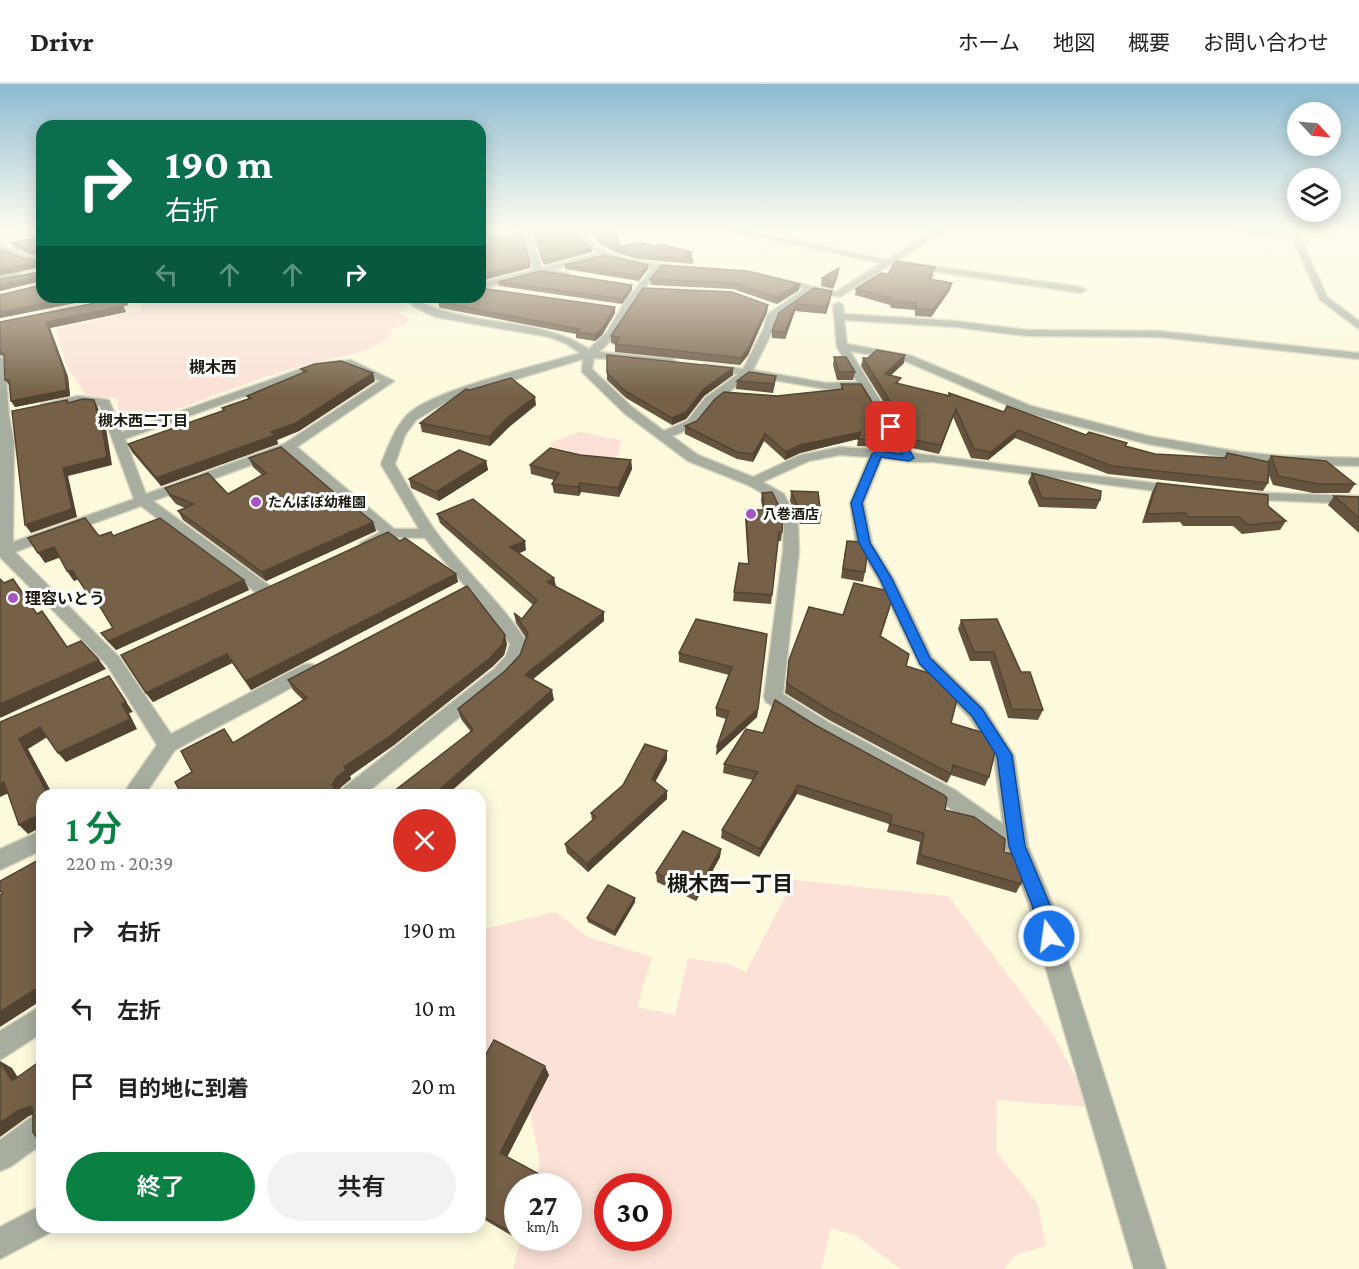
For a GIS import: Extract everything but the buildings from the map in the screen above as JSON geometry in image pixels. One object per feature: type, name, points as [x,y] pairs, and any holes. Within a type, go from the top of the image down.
[{"type":"street","points":[[356,789],[500,674],[514,659],[519,644],[508,627],[465,587],[419,520],[388,464],[399,435],[412,417],[450,396],[589,354],[607,341],[644,284]]},
{"type":"street","points":[[797,284],[837,295],[853,284]]},
{"type":"street","points":[[1041,284],[1081,290]]},
{"type":"street","points":[[1317,284],[1323,298],[1359,326]]},
{"type":"street","points":[[486,289],[502,292]]},
{"type":"street","points":[[662,436],[691,424],[709,401],[746,374],[769,328],[774,308],[812,289]]},
{"type":"street","points":[[837,295],[842,347],[909,458]]},
{"type":"street","points":[[418,303],[439,315],[551,334],[569,341],[589,354],[740,370],[746,374],[826,386],[865,384]]},
{"type":"street","points":[[614,308],[626,309]]},
{"type":"street","points":[[839,317],[955,324],[1027,333],[1159,334],[1359,356]]},
{"type":"street","points":[[842,347],[882,351],[917,362],[1019,406],[1121,435],[1171,446],[1275,460],[1359,462]]},
{"type":"street","points":[[589,354],[586,370],[628,410],[662,436],[693,458],[753,482],[779,497],[790,522],[789,569],[773,697],[821,727],[948,796],[1017,846]]},
{"type":"street","points":[[0,361],[8,415],[4,443],[3,552],[119,663],[168,745]]},
{"type":"street","points":[[3,552],[141,499],[290,447],[388,381],[351,363],[315,367],[117,438]]},
{"type":"street","points":[[806,396],[826,386]]},
{"type":"street","points":[[722,393],[741,396]]},
{"type":"street","points":[[35,409],[78,400],[105,403],[141,499],[269,588],[243,600]]},
{"type":"street","points":[[290,447],[390,532]]},
{"type":"street","points":[[753,482],[805,458],[840,451],[943,460],[1198,492]]},
{"type":"street","points":[[877,454],[857,503],[864,543],[886,579],[925,661],[977,712],[1004,755],[1017,846],[1041,905],[1053,952],[1150,1269]]},
{"type":"street","points":[[1233,495],[1359,500]]},
{"type":"street","points":[[348,552],[390,532],[430,534]]},
{"type":"street","points":[[137,789],[168,745],[324,662]]},
{"type":"street","points":[[100,682],[119,663]]},
{"type":"street","points":[[0,860],[36,842]]},
{"type":"street","points":[[0,1047],[36,1022]]},
{"type":"street","points":[[0,1157],[36,1131]]},
{"type":"street","points":[[0,1244],[36,1223]]},
{"type":"shaded area","points":[[140,303],[402,303],[407,308],[397,311],[409,319],[406,324],[390,329],[392,335],[370,348],[276,374],[127,427],[120,421],[117,398],[86,396],[67,367],[56,329],[142,310]]},
{"type":"shaded area","points":[[579,432],[621,440],[618,455],[605,463],[570,458],[568,450],[554,448],[550,443]]},
{"type":"shaded area","points":[[794,880],[948,896],[1054,1036],[1091,1107],[997,1100],[996,1151],[1038,1205],[1046,1246],[1017,1254],[1004,1269],[901,1269],[856,1236],[831,1228],[821,1269],[513,1269],[518,1251],[582,1251],[582,1173],[537,1173],[540,1162],[521,1069],[486,1070],[486,929],[555,912],[588,937],[652,957],[637,1007],[675,1015],[688,958],[729,964],[746,972]]},
{"type":"place","name":"たんぽぽ幼稚園","points":[[256,502]]},
{"type":"place","name":"八巻酒店","points":[[751,514]]},
{"type":"place","name":"理容いとう","points":[[13,598]]},
{"type":"district","name":"槻木西","points":[[213,367]]},
{"type":"district","name":"槻木西二丁目","points":[[143,421]]},
{"type":"district","name":"槻木西一丁目","points":[[730,884]]},
{"type":"route","points":[[891,427],[909,458],[877,454],[857,503],[864,543],[886,579],[925,661],[977,712],[1004,755],[1017,846],[1041,905],[1049,936]]}]
